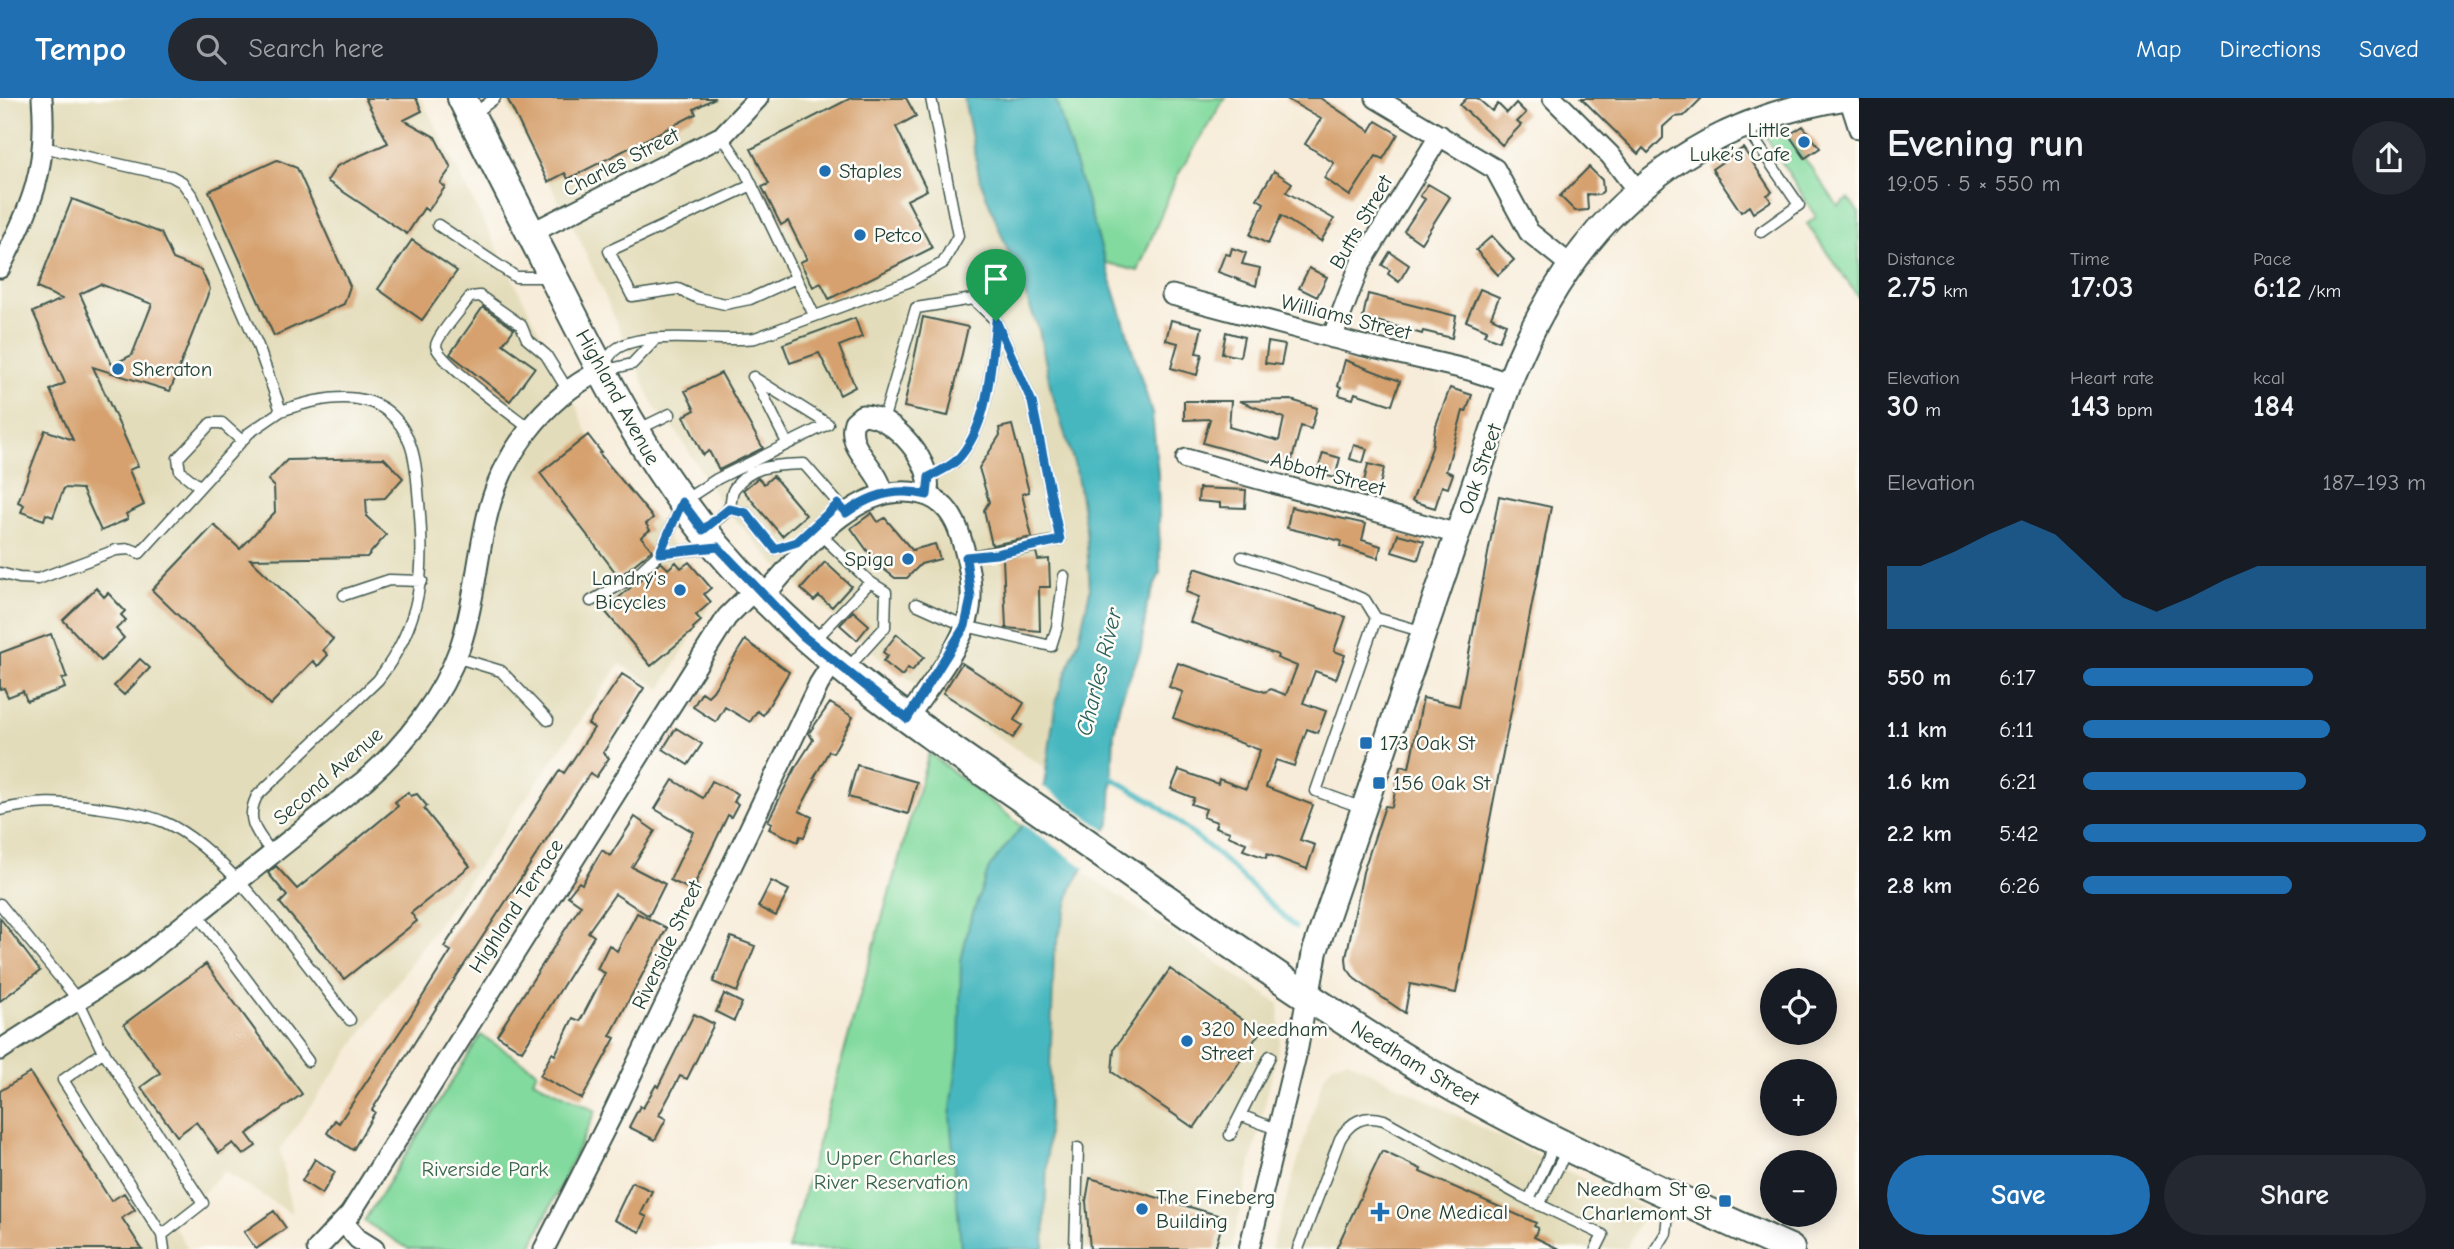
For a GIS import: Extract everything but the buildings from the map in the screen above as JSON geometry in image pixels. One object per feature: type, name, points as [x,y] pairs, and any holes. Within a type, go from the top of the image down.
[{"type":"main road","name":"Highland Avenue","points":[[466,107],[600,371],[634,431],[710,539],[759,593],[830,659],[907,719],[1068,830]]},
{"type":"main road","name":"Needham Street","points":[[1068,830],[1307,996],[1423,1069],[1560,1144],[1790,1249]]},
{"type":"street","points":[[1,264],[35,194],[43,147],[41,98]]},
{"type":"street","name":"Charles Street","points":[[531,233],[722,136],[758,98]]},
{"type":"street","points":[[1376,98],[1495,169],[1529,232],[1569,264]]},
{"type":"street","points":[[1553,98],[1602,146],[1636,189]]},
{"type":"street","points":[[1846,98],[1859,129]]},
{"type":"street","name":"Oak Street","points":[[1307,996],[1315,951],[1509,383],[1532,328],[1569,264],[1607,218],[1636,189],[1701,146],[1744,125],[1799,106],[1846,98]]},
{"type":"street","name":"Butts Street","points":[[1332,338],[1360,265],[1440,135]]},
{"type":"street","name":"Williams Street","points":[[1172,295],[1332,338],[1469,370],[1509,383]]},
{"type":"street","name":"Second Avenue","points":[[0,1050],[134,964],[239,882],[391,755],[431,702],[455,657],[469,612],[491,503],[506,467],[530,429],[567,389],[600,371]]},
{"type":"street","points":[[907,719],[965,626],[971,598],[966,557],[950,512],[928,486],[917,453],[883,421],[862,415],[854,422],[852,433],[855,445],[878,476],[883,494],[928,486]]},
{"type":"street","name":"Abbott Street","points":[[1186,459],[1458,534]]},
{"type":"street","name":"Highland Terrace","points":[[317,1249],[344,1223],[727,617],[759,593],[821,535],[842,508],[883,494]]},
{"type":"street","name":"Riverside Street","points":[[544,1249],[613,1113],[830,659]]},
{"type":"street","points":[[1252,1246],[1307,996]]},
{"type":"street","points":[[344,1223],[358,1239],[374,1249]]},
{"type":"lane","points":[[466,107],[495,98]]},
{"type":"lane","points":[[600,371],[615,350],[640,341],[681,336],[744,340],[908,282],[943,263],[958,236],[931,98]]},
{"type":"lane","points":[[1744,125],[1799,205],[1761,232]]},
{"type":"lane","points":[[722,136],[752,185],[796,278],[810,317]]},
{"type":"lane","points":[[43,147],[171,176],[186,186],[258,346],[281,411]]},
{"type":"lane","points":[[752,185],[609,251],[632,296],[678,289],[698,298],[725,304],[750,299],[796,278]]},
{"type":"lane","points":[[438,225],[516,278],[553,277]]},
{"type":"lane","points":[[530,429],[450,366],[438,351],[438,341],[470,297],[480,296],[516,319],[527,339],[546,355],[567,389]]},
{"type":"lane","points":[[883,421],[915,308],[973,299],[996,321],[1032,402],[1060,540],[996,554],[966,557]]},
{"type":"lane","points":[[928,486],[955,461],[975,434],[985,404],[996,321]]},
{"type":"lane","points":[[600,371],[632,364],[654,341]]},
{"type":"lane","points":[[591,601],[634,577],[660,553],[682,502],[787,443],[828,424],[754,377],[787,443]]},
{"type":"lane","points":[[0,573],[32,580],[116,550],[130,549],[140,553],[242,440],[264,421],[281,411],[324,398],[355,398],[380,408],[401,426],[410,443],[415,463],[422,542],[422,581],[413,617],[378,680],[257,796],[251,811],[252,824],[273,854]]},
{"type":"lane","points":[[634,431],[670,414]]},
{"type":"lane","points":[[200,487],[180,471],[178,458],[211,423],[222,424],[242,440]]},
{"type":"lane","points":[[660,553],[710,539],[729,509],[733,490],[749,474],[761,468],[804,464],[842,508],[797,542],[775,549],[746,513],[729,509]]},
{"type":"lane","points":[[821,535],[870,582],[886,592],[885,627],[830,659]]},
{"type":"lane","points":[[1242,557],[1338,588],[1364,600],[1376,618],[1424,632]]},
{"type":"lane","points":[[916,604],[965,626],[1051,646],[1057,627],[1064,576]]},
{"type":"lane","points":[[344,595],[390,580],[422,581]]},
{"type":"lane","points":[[830,659],[870,582]]},
{"type":"lane","points":[[1364,809],[1316,791],[1376,618]]},
{"type":"lane","points":[[455,657],[500,671],[548,720]]},
{"type":"lane","points":[[0,810],[36,801],[114,810],[164,822],[204,848],[239,882],[350,1020]]},
{"type":"lane","points":[[0,905],[78,1000],[104,1051],[202,1203],[162,1235]]},
{"type":"lane","points":[[198,915],[308,1061]]},
{"type":"lane","points":[[104,1051],[63,1080],[162,1235],[164,1249]]},
{"type":"lane","points":[[1230,1135],[1270,1056]]},
{"type":"lane","points":[[1240,1115],[1279,1130]]},
{"type":"lane","points":[[1298,1249],[1340,1139],[1350,1125],[1363,1118],[1384,1120],[1534,1203],[1603,1235],[1596,1249]]},
{"type":"lane","points":[[1534,1203],[1560,1144]]},
{"type":"lane","points":[[1534,1203],[1549,1157],[1560,1144]]},
{"type":"lane","points":[[1074,1249],[1078,1148]]},
{"type":"lane","points":[[1656,1249],[1666,1233],[1670,1196]]},
{"type":"shaded area","points":[[0,98],[421,98],[555,357],[589,436],[605,462],[662,526],[676,553],[711,602],[661,689],[620,664],[280,1150],[292,1214],[224,1171],[173,1225],[188,1249],[0,1249]]},
{"type":"shaded area","points":[[503,98],[964,98],[980,180],[1039,330],[1051,390],[1076,470],[1086,530],[1090,590],[1079,639],[1056,700],[1047,769],[888,665],[776,565],[719,501],[676,431],[655,408],[578,236]]},
{"type":"shaded area","points":[[1080,870],[1279,1004],[1280,1040],[1231,1249],[1044,1249],[1054,954],[1061,917]]},
{"type":"shaded area","points":[[1347,1060],[1645,1210],[1626,1249],[1271,1249],[1323,1079],[1332,1065]]},
{"type":"green space","points":[[1055,98],[1225,98],[1176,178],[1138,271],[1103,262]]},
{"type":"green space","points":[[1784,129],[1838,206],[1849,199],[1859,213],[1859,298],[1807,224],[1816,217],[1766,137]]},
{"type":"green space","name":"Upper Charles River Reservation","points":[[929,753],[1024,828],[969,1249],[788,1249]]},
{"type":"green space","name":"Riverside Park","points":[[481,1035],[537,1071],[533,1080],[596,1111],[530,1249],[409,1249],[364,1221]]},
{"type":"water","name":"Charles River","points":[[964,98],[1055,98],[1152,413],[1158,474],[1160,573],[1147,604],[1141,649],[1120,702],[1114,733],[1110,824],[1072,887],[1054,954],[1044,1249],[961,1249],[950,1116],[959,1050],[961,961],[969,924],[989,868],[1030,816],[1044,786],[1056,700],[1079,639],[1090,590],[1086,530],[1076,470],[1051,390],[1039,330],[980,180]]},
{"type":"pier","points":[[1041,785],[1108,832],[1085,868],[1021,823]]},
{"type":"waterway","points":[[1108,776],[1155,803],[1215,852],[1295,927]]},
{"type":"place","name":"Little Luke’s Cafe","points":[[1804,142]]},
{"type":"place","name":"Staples","points":[[825,171]]},
{"type":"place","name":"Petco","points":[[860,235]]},
{"type":"place","name":"Sheraton","points":[[118,369]]},
{"type":"place","name":"Spiga","points":[[908,559]]},
{"type":"place","name":"Landry's Bicycles","points":[[680,590]]},
{"type":"place","name":"173 Oak St","points":[[1366,743]]},
{"type":"place","name":"156 Oak St","points":[[1379,783]]},
{"type":"place","name":"320 Needham Street","points":[[1187,1041]]},
{"type":"place","name":"Needham St @ Charlemont St","points":[[1725,1201]]},
{"type":"place","name":"The Fineberg Building","points":[[1142,1209]]},
{"type":"place","name":"One Medical","points":[[1380,1212]]},
{"type":"route","points":[[996,321],[1032,402],[1060,540],[996,554],[966,557],[971,598],[969,616],[955,644],[907,719],[844,672],[803,636],[756,590],[718,547],[673,554],[660,553],[682,502],[703,530],[729,509],[746,513],[775,549],[797,542],[838,504],[846,513],[862,502],[883,494],[906,492],[927,495],[929,477],[955,461],[975,434],[985,404],[996,321]]}]
